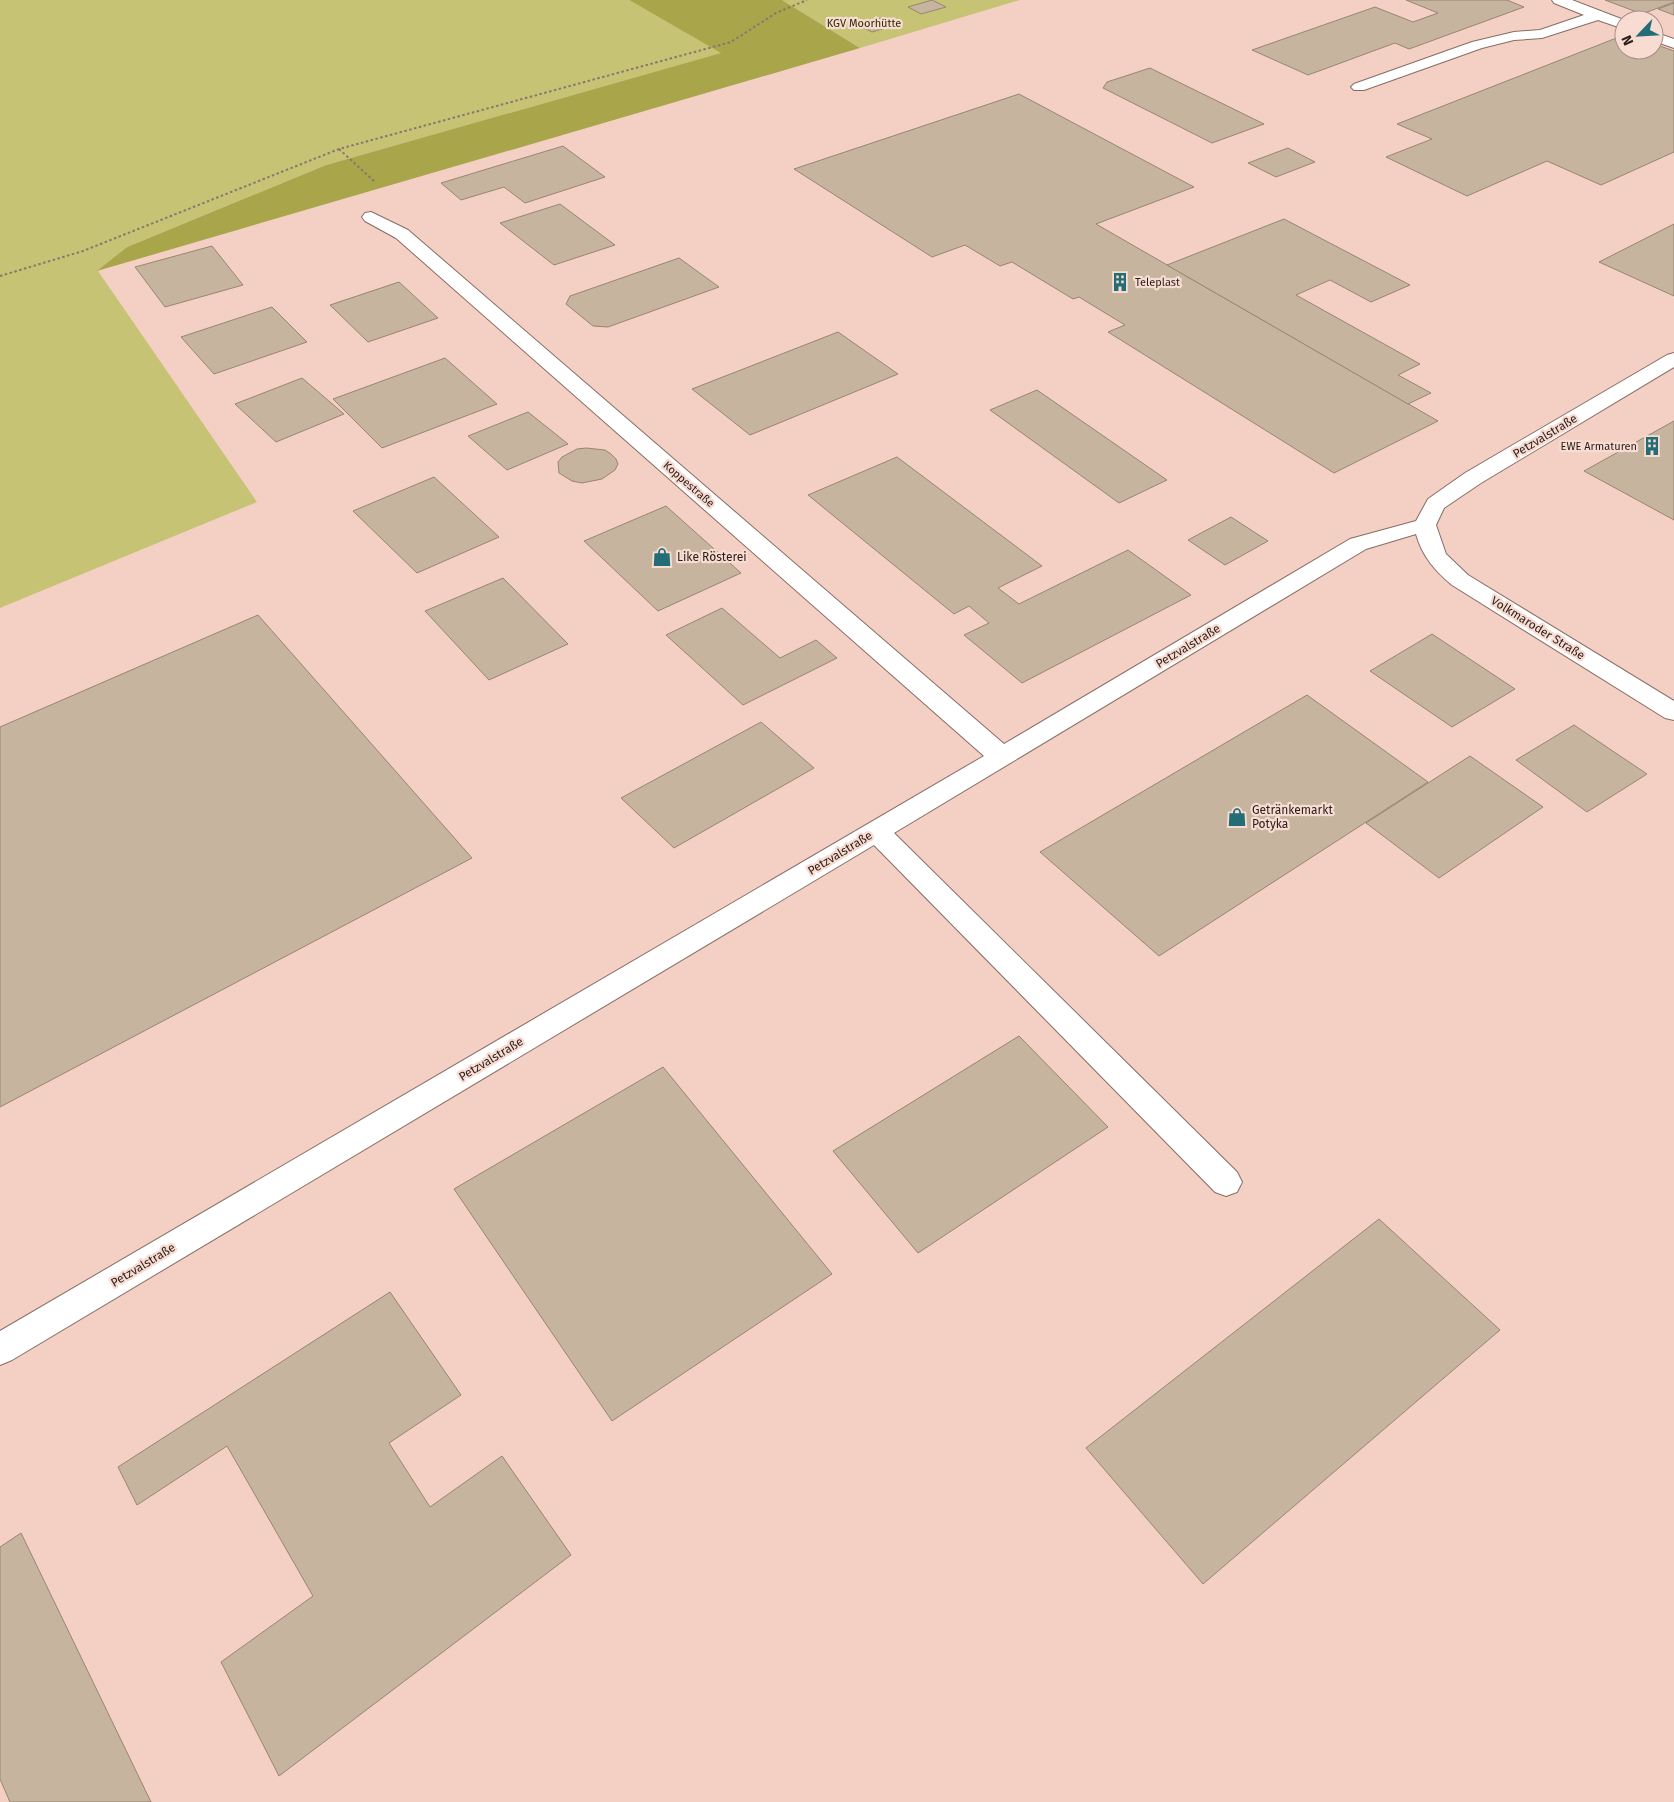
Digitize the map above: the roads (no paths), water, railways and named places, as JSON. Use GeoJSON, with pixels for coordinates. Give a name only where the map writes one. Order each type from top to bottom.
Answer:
{"type":"FeatureCollection","features":[{"type":"Feature","properties":{"kind":"street"},"geometry":{"type":"LineString","coordinates":[[1559,0],[1614,21]]}},
{"type":"Feature","properties":{"kind":"street"},"geometry":{"type":"LineString","coordinates":[[1359,87],[1477,44],[1514,36],[1542,34],[1598,15]]}},
{"type":"Feature","properties":{"kind":"street","name":"Koppestraße"},"geometry":{"type":"LineString","coordinates":[[371,217],[402,234],[1002,757]]}},
{"type":"Feature","properties":{"kind":"street","name":"Petzvalstraße"},"geometry":{"type":"LineString","coordinates":[[0,1349],[1002,757],[1358,544],[1425,525],[1436,504],[1473,478],[1674,359]]}},
{"type":"Feature","properties":{"kind":"street","name":"Volkmaroder Straße"},"geometry":{"type":"LineString","coordinates":[[1425,525],[1432,553],[1444,567],[1460,580],[1674,712]]}},
{"type":"Feature","properties":{"kind":"street"},"geometry":{"type":"LineString","coordinates":[[876,831],[1226,1182]]}},
{"type":"Feature","properties":{"kind":"place","name":"Teleplast"},"geometry":{"type":"Point","coordinates":[1120,282]}},
{"type":"Feature","properties":{"kind":"place","name":"EWE Armaturen"},"geometry":{"type":"Point","coordinates":[1652,446]}},
{"type":"Feature","properties":{"kind":"place","name":"Like Rösterei"},"geometry":{"type":"Point","coordinates":[662,557]}},
{"type":"Feature","properties":{"kind":"place","name":"Getränkemarkt Potyka"},"geometry":{"type":"Point","coordinates":[1237,817]}},
{"type":"Feature","properties":{"kind":"park label","name":"KGV Moorhütte"},"geometry":{"type":"Point","coordinates":[864,23]}}]}
